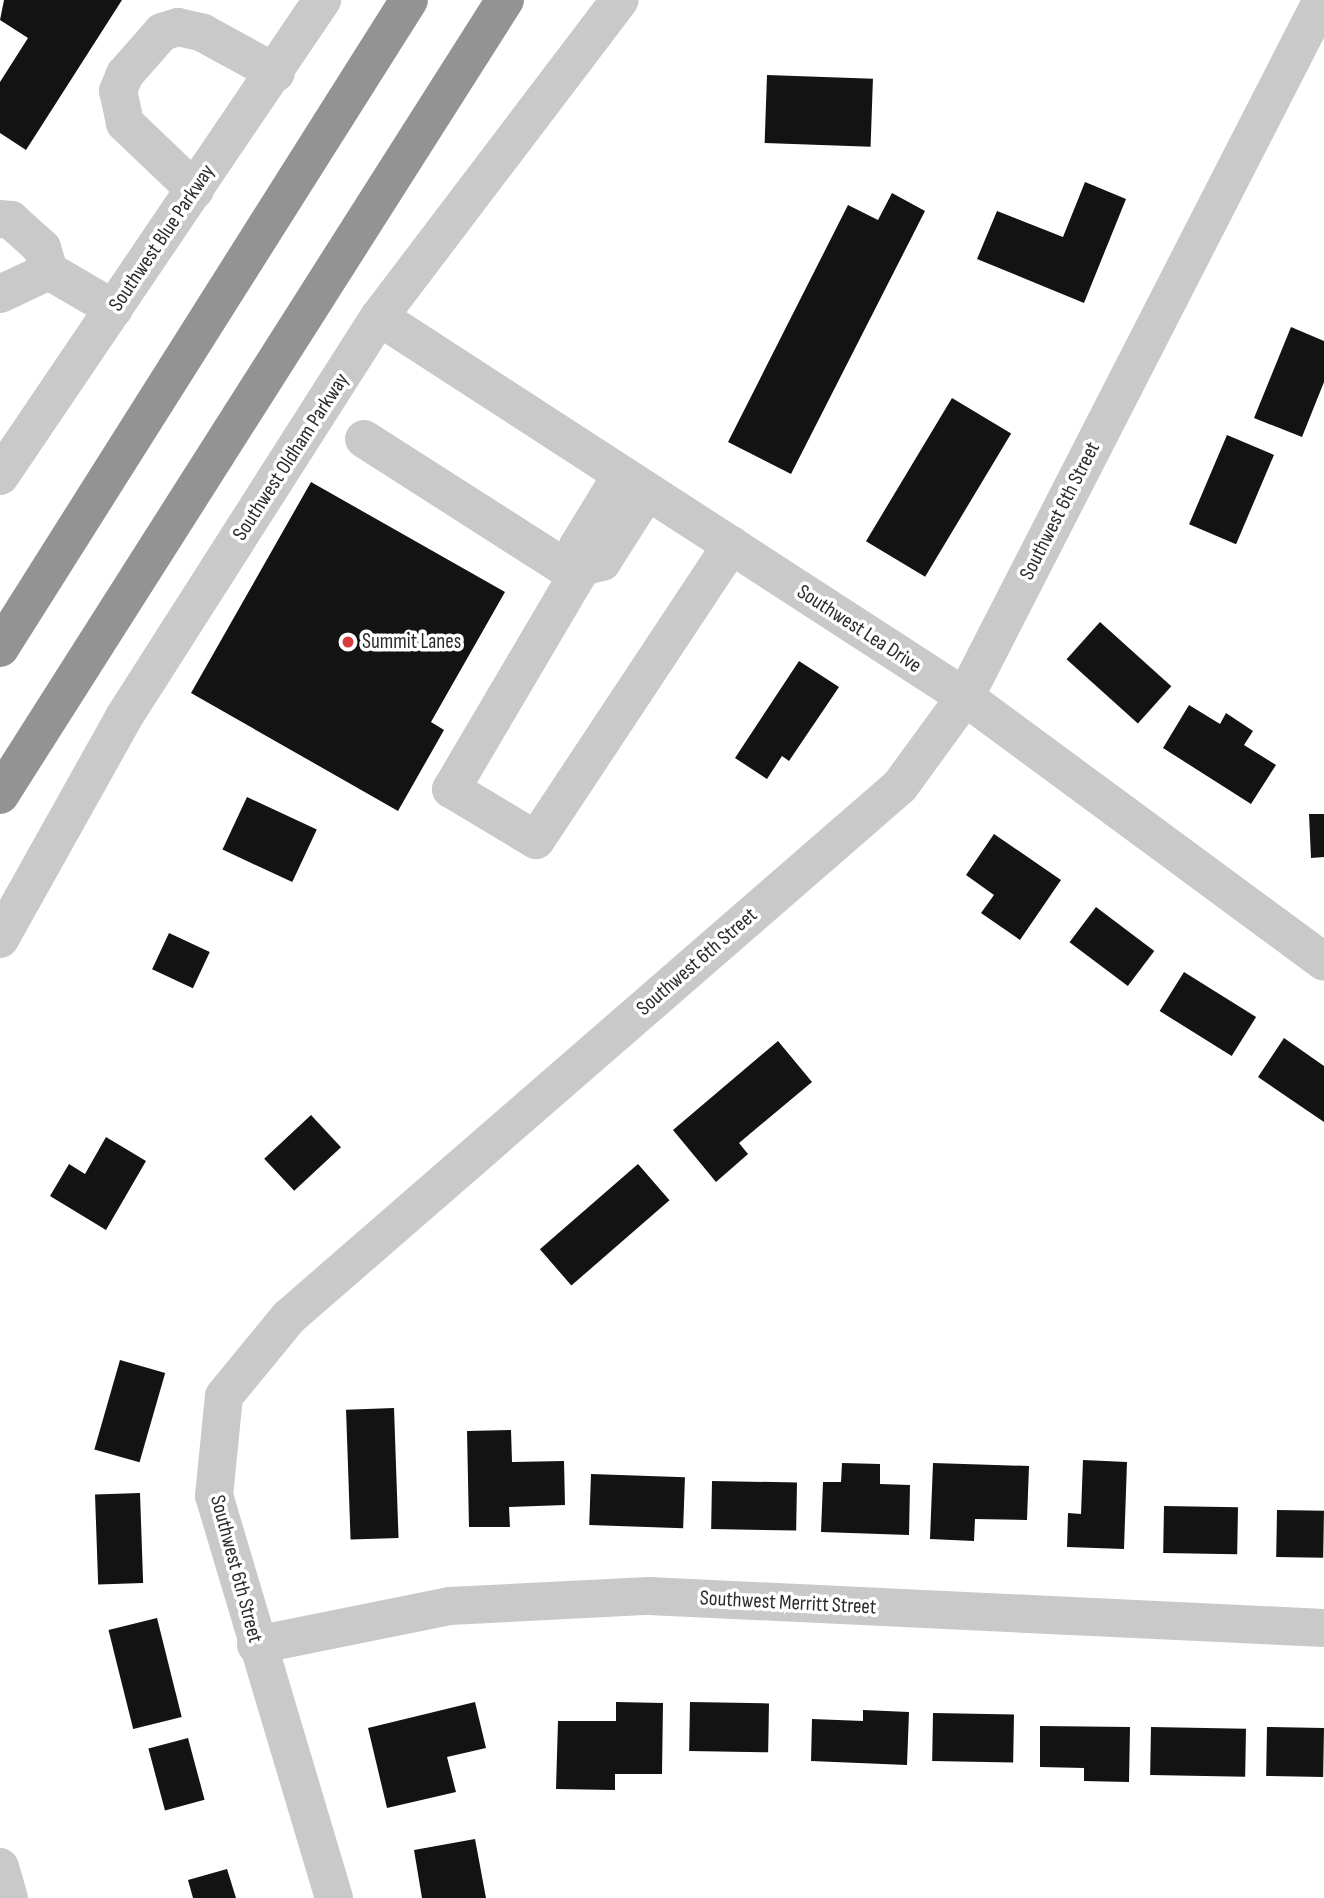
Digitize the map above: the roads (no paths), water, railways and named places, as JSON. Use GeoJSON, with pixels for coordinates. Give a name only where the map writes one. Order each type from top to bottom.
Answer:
{"type":"FeatureCollection","features":[{"type":"Feature","properties":{"kind":"highway"},"geometry":{"type":"LineString","coordinates":[[0,648],[409,0]]}},
{"type":"Feature","properties":{"kind":"highway"},"geometry":{"type":"LineString","coordinates":[[0,795],[505,0]]}},
{"type":"Feature","properties":{"kind":"street","name":"Southwest Blue Parkway"},"geometry":{"type":"LineString","coordinates":[[0,475],[17,425],[114,309],[276,73],[322,0]]}},
{"type":"Feature","properties":{"kind":"street","name":"Southwest Oldham Parkway"},"geometry":{"type":"LineString","coordinates":[[0,939],[124,717],[379,317],[620,0]]}},
{"type":"Feature","properties":{"kind":"street","name":"Southwest 6th Street"},"geometry":{"type":"LineString","coordinates":[[334,1898],[256,1645],[214,1496],[224,1396],[289,1317],[900,786],[965,697],[1322,0]]}},
{"type":"Feature","properties":{"kind":"street"},"geometry":{"type":"LineString","coordinates":[[195,190],[125,123],[118,91],[125,74],[162,32],[178,27],[203,33],[276,73]]}},
{"type":"Feature","properties":{"kind":"street"},"geometry":{"type":"LineString","coordinates":[[0,219],[11,220],[42,248],[49,271],[114,309]]}},
{"type":"Feature","properties":{"kind":"street"},"geometry":{"type":"LineString","coordinates":[[0,294],[49,271]]}},
{"type":"Feature","properties":{"kind":"street","name":"Southwest Lea Drive"},"geometry":{"type":"LineString","coordinates":[[379,317],[633,485],[731,545],[965,697],[1324,962]]}},
{"type":"Feature","properties":{"kind":"street"},"geometry":{"type":"LineString","coordinates":[[363,439],[580,571]]}},
{"type":"Feature","properties":{"kind":"street"},"geometry":{"type":"LineString","coordinates":[[633,485],[578,546],[580,571],[452,789],[536,840],[731,545]]}},
{"type":"Feature","properties":{"kind":"street","name":"Southwest Merritt Street"},"geometry":{"type":"LineString","coordinates":[[256,1645],[449,1606],[649,1596],[1324,1628]]}},
{"type":"Feature","properties":{"kind":"street"},"geometry":{"type":"LineString","coordinates":[[0,1867],[9,1898]]}},
{"type":"Feature","properties":{"kind":"place","name":"Summit Lanes"},"geometry":{"type":"Point","coordinates":[348,642]}}]}
